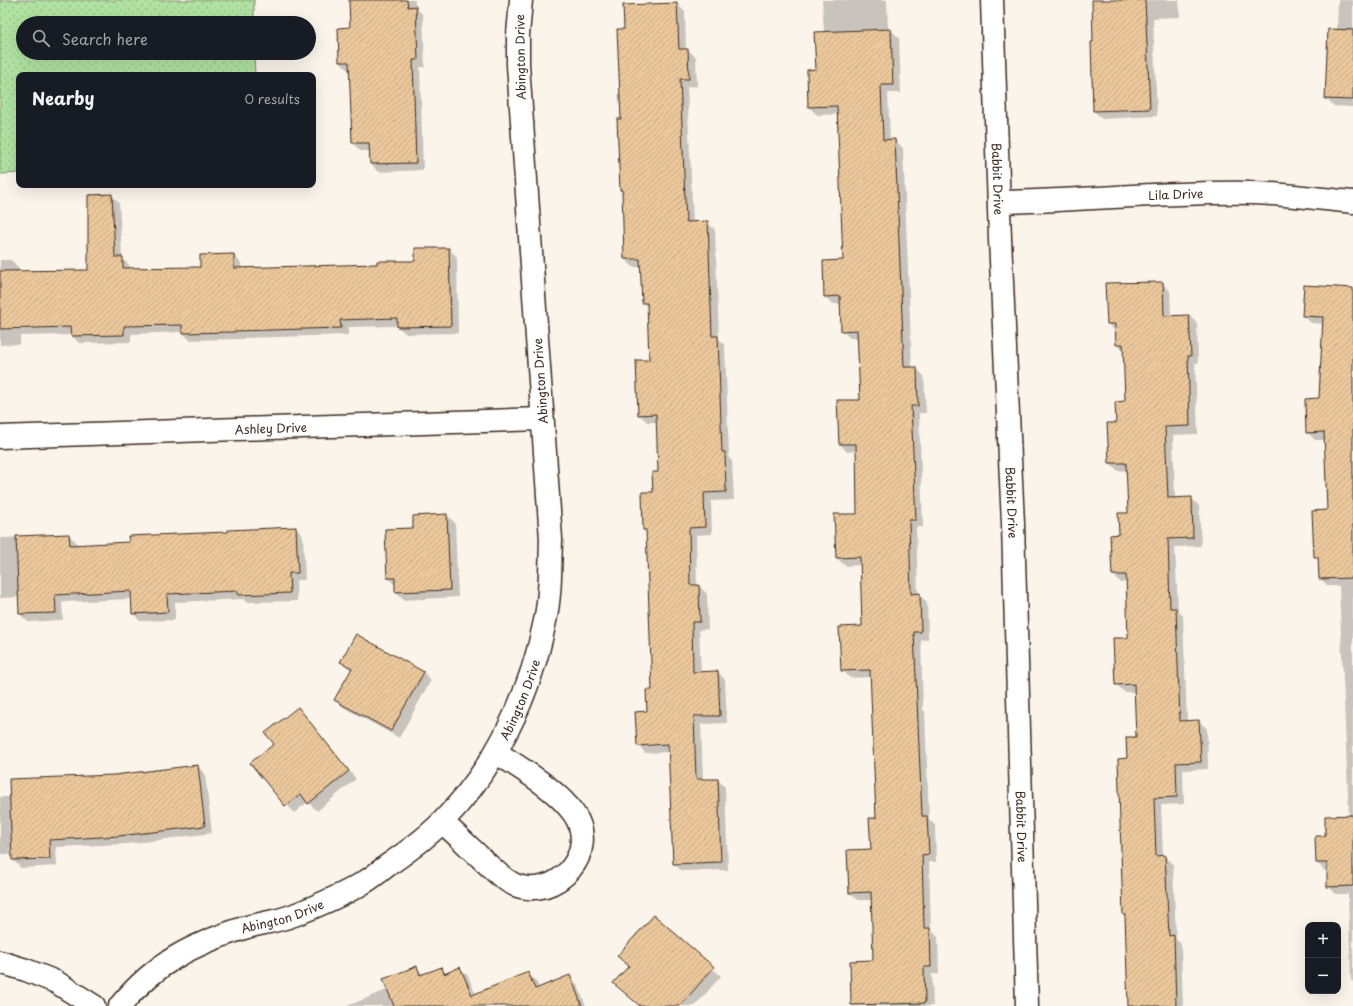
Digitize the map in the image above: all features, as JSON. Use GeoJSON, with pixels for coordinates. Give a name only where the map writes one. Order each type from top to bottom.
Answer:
{"type":"FeatureCollection","features":[{"type":"Feature","properties":{"kind":"street","name":"Abington Drive"},"geometry":{"type":"LineString","coordinates":[[120,1006],[134,989],[175,957],[209,940],[248,927],[291,916],[331,900],[363,883],[417,845],[442,822],[471,788],[496,752],[516,716],[534,667],[546,620],[550,582],[551,539],[518,65],[518,35],[521,0]]}},
{"type":"Feature","properties":{"kind":"street","name":"Babbit Drive"},"geometry":{"type":"LineString","coordinates":[[992,0],[1013,524],[1027,1006]]}},
{"type":"Feature","properties":{"kind":"street","name":"Lila Drive"},"geometry":{"type":"LineString","coordinates":[[999,202],[1208,193],[1255,193],[1353,202]]}},
{"type":"Feature","properties":{"kind":"street","name":"Ashley Drive"},"geometry":{"type":"LineString","coordinates":[[0,437],[542,419]]}},
{"type":"Feature","properties":{"kind":"street","name":"Abington Drive"},"geometry":{"type":"LineString","coordinates":[[442,822],[503,878],[516,885],[530,888],[545,886],[560,880],[570,870],[578,859],[583,844],[581,828],[575,815],[564,802],[543,785],[496,752]]}},
{"type":"Feature","properties":{"kind":"street"},"geometry":{"type":"LineString","coordinates":[[0,962],[26,970],[56,982],[94,1006]]}},
{"type":"Feature","properties":{"kind":"green space"},"geometry":{"type":"Polygon","coordinates":[[[0,0],[254,0],[254,16],[16,16],[16,60],[254,60],[255,72],[16,72],[16,173],[0,174],[0,0]]]}},
{"type":"Feature","properties":{"kind":"building"},"geometry":{"type":"Polygon","coordinates":[[[349,0],[407,0],[408,7],[416,6],[418,60],[413,60],[416,163],[370,164],[369,143],[352,143],[349,62],[339,62],[338,28],[350,27],[349,0]]]}},
{"type":"Feature","properties":{"kind":"building"},"geometry":{"type":"Polygon","coordinates":[[[1092,0],[1145,0],[1150,109],[1093,111],[1091,42],[1093,42],[1092,0]]]}},
{"type":"Feature","properties":{"kind":"building"},"geometry":{"type":"Polygon","coordinates":[[[677,3],[679,49],[688,49],[689,79],[680,79],[686,222],[708,221],[712,336],[718,336],[722,452],[725,452],[726,492],[704,493],[705,527],[689,528],[690,585],[699,585],[700,622],[692,622],[693,672],[718,671],[720,716],[694,716],[696,779],[718,779],[721,862],[673,864],[668,744],[637,746],[635,712],[647,711],[646,690],[652,690],[646,530],[643,530],[642,492],[653,492],[652,472],[658,472],[656,414],[638,415],[636,360],[649,360],[647,303],[642,303],[640,259],[624,259],[622,190],[620,190],[617,119],[621,119],[617,29],[624,29],[623,5],[677,3]]]}},
{"type":"Feature","properties":{"kind":"building"},"geometry":{"type":"Polygon","coordinates":[[[891,29],[893,85],[881,85],[883,140],[895,139],[904,367],[917,367],[918,406],[911,406],[916,520],[909,520],[911,594],[920,593],[921,632],[914,632],[922,816],[927,816],[929,854],[922,855],[924,928],[930,928],[931,967],[924,967],[925,1003],[851,1005],[850,961],[873,960],[871,892],[849,893],[847,850],[871,849],[869,818],[876,818],[870,670],[841,671],[839,627],[862,626],[860,557],[836,558],[834,514],[857,514],[856,444],[839,444],[837,400],[860,400],[857,330],[841,331],[840,296],[824,297],[823,261],[843,260],[837,106],[808,107],[807,70],[816,69],[814,32],[891,29]]]}},
{"type":"Feature","properties":{"kind":"building"},"geometry":{"type":"Polygon","coordinates":[[[1328,29],[1353,30],[1353,100],[1325,99],[1328,29]]]}},
{"type":"Feature","properties":{"kind":"building"},"geometry":{"type":"Polygon","coordinates":[[[112,194],[115,257],[123,257],[123,268],[200,267],[200,255],[234,254],[234,268],[377,264],[377,261],[415,261],[415,248],[449,248],[451,326],[397,327],[397,318],[340,320],[341,328],[235,332],[182,333],[182,325],[124,326],[124,335],[71,336],[70,327],[0,329],[0,271],[88,270],[88,195],[112,194]]]}},
{"type":"Feature","properties":{"kind":"building"},"geometry":{"type":"Polygon","coordinates":[[[1163,282],[1164,316],[1189,315],[1191,356],[1188,356],[1190,426],[1165,427],[1168,498],[1192,497],[1193,538],[1168,539],[1170,608],[1176,608],[1180,721],[1199,720],[1201,762],[1176,763],[1177,797],[1154,798],[1156,856],[1165,855],[1169,936],[1174,935],[1176,1006],[1128,1006],[1125,915],[1123,915],[1118,759],[1127,758],[1126,737],[1136,737],[1134,684],[1115,685],[1113,638],[1128,638],[1126,575],[1112,575],[1110,535],[1119,534],[1118,513],[1128,513],[1126,463],[1109,463],[1107,423],[1116,423],[1115,402],[1125,401],[1123,344],[1116,345],[1115,324],[1107,324],[1105,283],[1163,282]]]}},
{"type":"Feature","properties":{"kind":"building"},"geometry":{"type":"Polygon","coordinates":[[[1304,285],[1353,288],[1353,578],[1319,579],[1318,557],[1314,557],[1312,511],[1327,510],[1324,432],[1306,433],[1305,399],[1319,398],[1323,317],[1302,316],[1304,285]]]}},
{"type":"Feature","properties":{"kind":"building"},"geometry":{"type":"Polygon","coordinates":[[[447,514],[450,590],[395,592],[395,578],[387,578],[385,529],[413,528],[413,516],[447,514]]]}},
{"type":"Feature","properties":{"kind":"building"},"geometry":{"type":"Polygon","coordinates":[[[296,527],[298,573],[289,573],[290,593],[238,595],[238,591],[167,594],[168,612],[132,614],[131,591],[55,595],[56,613],[19,614],[16,536],[69,534],[70,545],[129,542],[128,536],[228,532],[228,530],[296,527]]]}},
{"type":"Feature","properties":{"kind":"building"},"geometry":{"type":"Polygon","coordinates":[[[356,634],[424,672],[391,731],[334,700],[352,668],[340,662],[356,634]]]}},
{"type":"Feature","properties":{"kind":"building"},"geometry":{"type":"Polygon","coordinates":[[[298,707],[349,771],[308,804],[301,794],[285,806],[250,763],[274,744],[265,733],[298,707]]]}},
{"type":"Feature","properties":{"kind":"building"},"geometry":{"type":"Polygon","coordinates":[[[198,765],[205,826],[119,836],[49,840],[50,859],[12,860],[9,779],[114,775],[198,765]]]}},
{"type":"Feature","properties":{"kind":"building"},"geometry":{"type":"Polygon","coordinates":[[[1353,815],[1353,886],[1327,887],[1327,863],[1316,863],[1315,836],[1325,836],[1325,816],[1353,815]]]}},
{"type":"Feature","properties":{"kind":"building"},"geometry":{"type":"Polygon","coordinates":[[[654,915],[714,967],[680,1006],[640,1006],[613,983],[629,966],[617,956],[654,915]]]}},
{"type":"Feature","properties":{"kind":"building"},"geometry":{"type":"Polygon","coordinates":[[[417,966],[420,975],[442,967],[444,974],[460,967],[472,995],[528,972],[535,989],[570,975],[582,1006],[394,1006],[383,979],[417,966]]]}}]}
